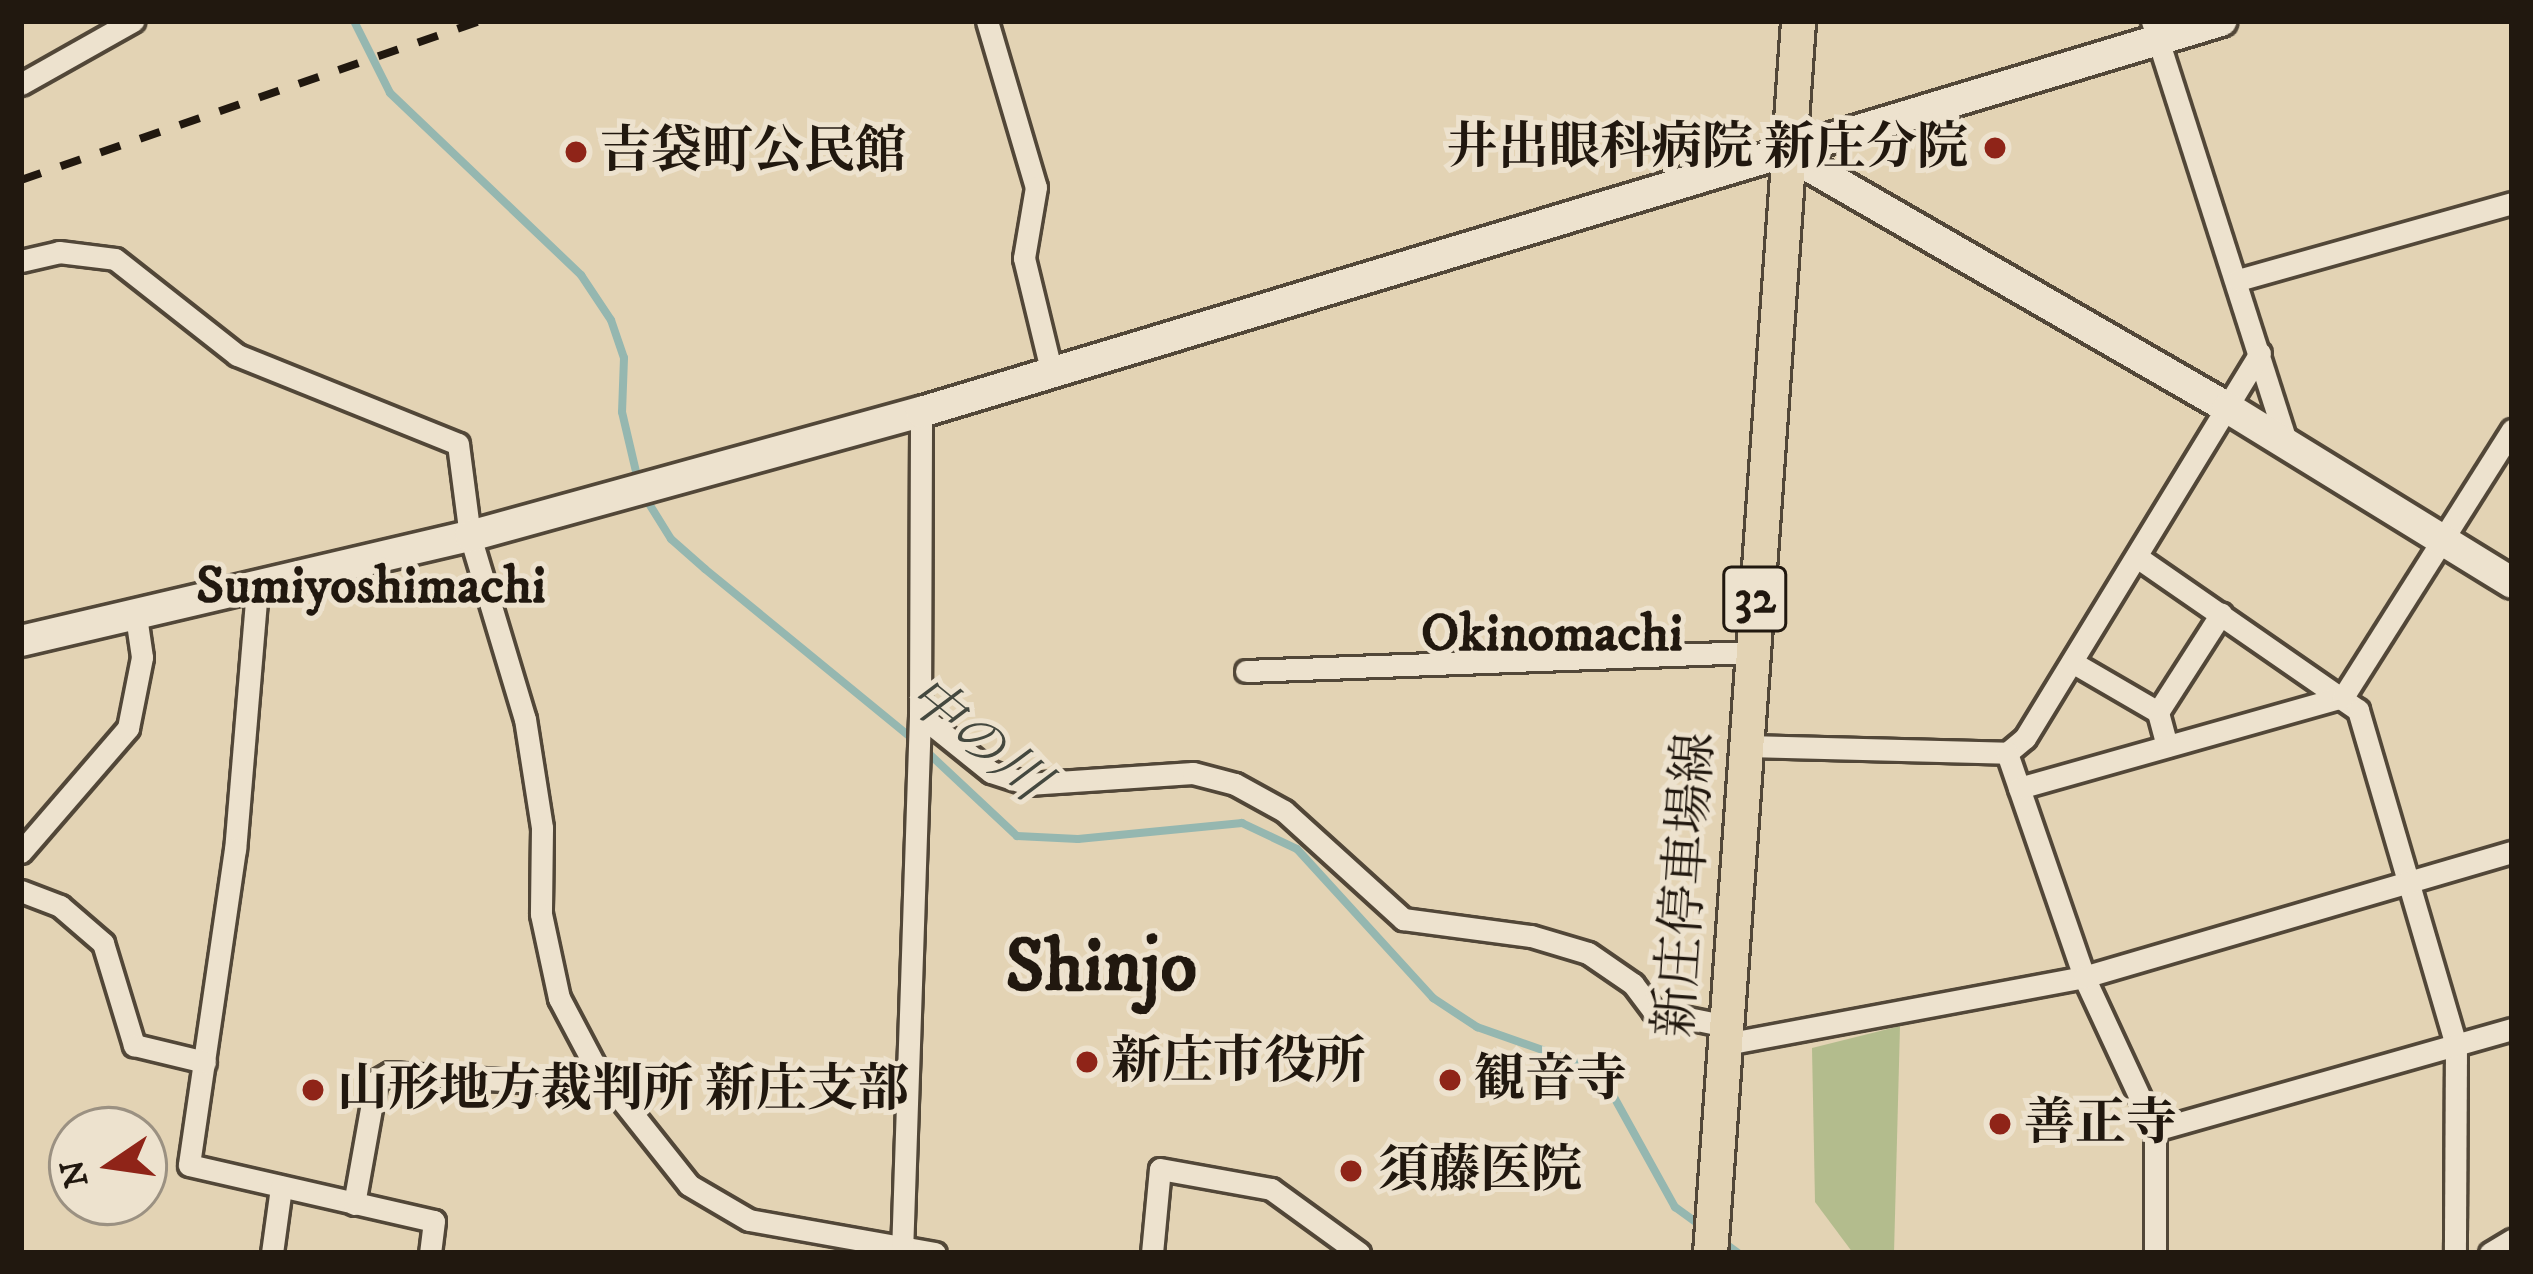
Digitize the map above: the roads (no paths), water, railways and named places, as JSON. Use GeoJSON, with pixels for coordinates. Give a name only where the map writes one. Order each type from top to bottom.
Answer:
{"type":"FeatureCollection","features":[{"type":"Feature","properties":{"kind":"main road","name":"新庄停車場線"},"geometry":{"type":"LineString","coordinates":[[1710,1252],[1798,21]]}},
{"type":"Feature","properties":{"kind":"street"},"geometry":{"type":"LineString","coordinates":[[21,84],[133,21]]}},
{"type":"Feature","properties":{"kind":"street"},"geometry":{"type":"LineString","coordinates":[[987,21],[1036,187],[1024,258],[1052,370]]}},
{"type":"Feature","properties":{"kind":"street"},"geometry":{"type":"LineString","coordinates":[[21,641],[470,536],[921,412],[1786,153],[2155,31],[2221,21]]}},
{"type":"Feature","properties":{"kind":"street"},"geometry":{"type":"LineString","coordinates":[[2155,31],[2287,445]]}},
{"type":"Feature","properties":{"kind":"street"},"geometry":{"type":"LineString","coordinates":[[1786,153],[2228,408],[2512,583]]}},
{"type":"Feature","properties":{"kind":"street"},"geometry":{"type":"LineString","coordinates":[[2238,280],[2512,203]]}},
{"type":"Feature","properties":{"kind":"street"},"geometry":{"type":"LineString","coordinates":[[21,261],[59,253],[115,259],[237,355],[458,444],[470,536],[525,719],[542,828],[541,914],[559,998],[596,1068],[689,1185],[748,1220],[791,1233],[935,1253]]}},
{"type":"Feature","properties":{"kind":"street"},"geometry":{"type":"LineString","coordinates":[[1747,746],[2007,753],[2025,738],[2260,353]]}},
{"type":"Feature","properties":{"kind":"street"},"geometry":{"type":"LineString","coordinates":[[902,1251],[920,720],[921,412]]}},
{"type":"Feature","properties":{"kind":"street"},"geometry":{"type":"LineString","coordinates":[[2019,788],[2343,697],[2512,430]]}},
{"type":"Feature","properties":{"kind":"street"},"geometry":{"type":"LineString","coordinates":[[2137,556],[2358,710],[2456,1046],[2455,1253]]}},
{"type":"Feature","properties":{"kind":"street"},"geometry":{"type":"LineString","coordinates":[[257,589],[235,849],[189,1166],[434,1221],[430,1253]]}},
{"type":"Feature","properties":{"kind":"street"},"geometry":{"type":"LineString","coordinates":[[2158,712],[2221,614]]}},
{"type":"Feature","properties":{"kind":"street"},"geometry":{"type":"LineString","coordinates":[[21,852],[128,728],[142,657],[136,616]]}},
{"type":"Feature","properties":{"kind":"street"},"geometry":{"type":"LineString","coordinates":[[1246,671],[1752,652]]}},
{"type":"Feature","properties":{"kind":"street"},"geometry":{"type":"LineString","coordinates":[[2072,662],[2158,712],[2168,746]]}},
{"type":"Feature","properties":{"kind":"street"},"geometry":{"type":"LineString","coordinates":[[920,720],[991,772],[1028,784],[1193,773],[1235,784],[1284,811],[1403,919],[1531,936],[1588,953],[1633,984],[1653,1011],[1726,1035],[2084,977],[2512,852]]}},
{"type":"Feature","properties":{"kind":"street"},"geometry":{"type":"LineString","coordinates":[[2007,753],[2084,977],[2155,1130],[2155,1253]]}},
{"type":"Feature","properties":{"kind":"street"},"geometry":{"type":"LineString","coordinates":[[21,891],[60,906],[103,943],[134,1046],[205,1062]]}},
{"type":"Feature","properties":{"kind":"street"},"geometry":{"type":"LineString","coordinates":[[2155,1130],[2512,1029]]}},
{"type":"Feature","properties":{"kind":"street"},"geometry":{"type":"LineString","coordinates":[[354,1204],[376,1081],[390,1072],[563,1084],[596,1068]]}},
{"type":"Feature","properties":{"kind":"street"},"geometry":{"type":"LineString","coordinates":[[1152,1253],[1160,1169],[1271,1189],[1359,1253]]}},
{"type":"Feature","properties":{"kind":"street"},"geometry":{"type":"LineString","coordinates":[[272,1253],[281,1187]]}},
{"type":"Feature","properties":{"kind":"street"},"geometry":{"type":"LineString","coordinates":[[2490,1253],[2512,1240]]}},
{"type":"Feature","properties":{"kind":"waterway","name":"中の川"},"geometry":{"type":"LineString","coordinates":[[354,21],[390,93],[581,275],[611,320],[624,358],[622,412],[638,480]]}},
{"type":"Feature","properties":{"kind":"waterway","name":"中の川"},"geometry":{"type":"LineString","coordinates":[[643,494],[671,539],[914,740]]}},
{"type":"Feature","properties":{"kind":"waterway","name":"中の川"},"geometry":{"type":"LineString","coordinates":[[925,750],[1017,836],[1078,839],[1242,823],[1297,849],[1433,998],[1477,1027],[1599,1070],[1675,1207],[1701,1226]]}},
{"type":"Feature","properties":{"kind":"waterway","name":"中の川"},"geometry":{"type":"LineString","coordinates":[[1723,1242],[1738,1253]]}},
{"type":"Feature","properties":{"kind":"railway"},"geometry":{"type":"LineString","coordinates":[[21,180],[479,21]]}},
{"type":"Feature","properties":{"kind":"place","name":"井出眼科病院 新庄分院"},"geometry":{"type":"Point","coordinates":[1995,148]}},
{"type":"Feature","properties":{"kind":"place","name":"吉袋町公民館"},"geometry":{"type":"Point","coordinates":[576,152]}},
{"type":"Feature","properties":{"kind":"place","name":"新庄市役所"},"geometry":{"type":"Point","coordinates":[1087,1062]}},
{"type":"Feature","properties":{"kind":"place","name":"観音寺"},"geometry":{"type":"Point","coordinates":[1450,1080]}},
{"type":"Feature","properties":{"kind":"place","name":"山形地方裁判所 新庄支部"},"geometry":{"type":"Point","coordinates":[313,1090]}},
{"type":"Feature","properties":{"kind":"place","name":"善正寺"},"geometry":{"type":"Point","coordinates":[2000,1124]}},
{"type":"Feature","properties":{"kind":"place","name":"須藤医院"},"geometry":{"type":"Point","coordinates":[1351,1171]}},
{"type":"Feature","properties":{"kind":"district","name":"Sumiyoshimachi"},"geometry":{"type":"Point","coordinates":[371,587]}},
{"type":"Feature","properties":{"kind":"district","name":"Okinomachi"},"geometry":{"type":"Point","coordinates":[1552,635]}},
{"type":"Feature","properties":{"kind":"district","name":"Shinjo"},"geometry":{"type":"Point","coordinates":[1101,968]}}]}
